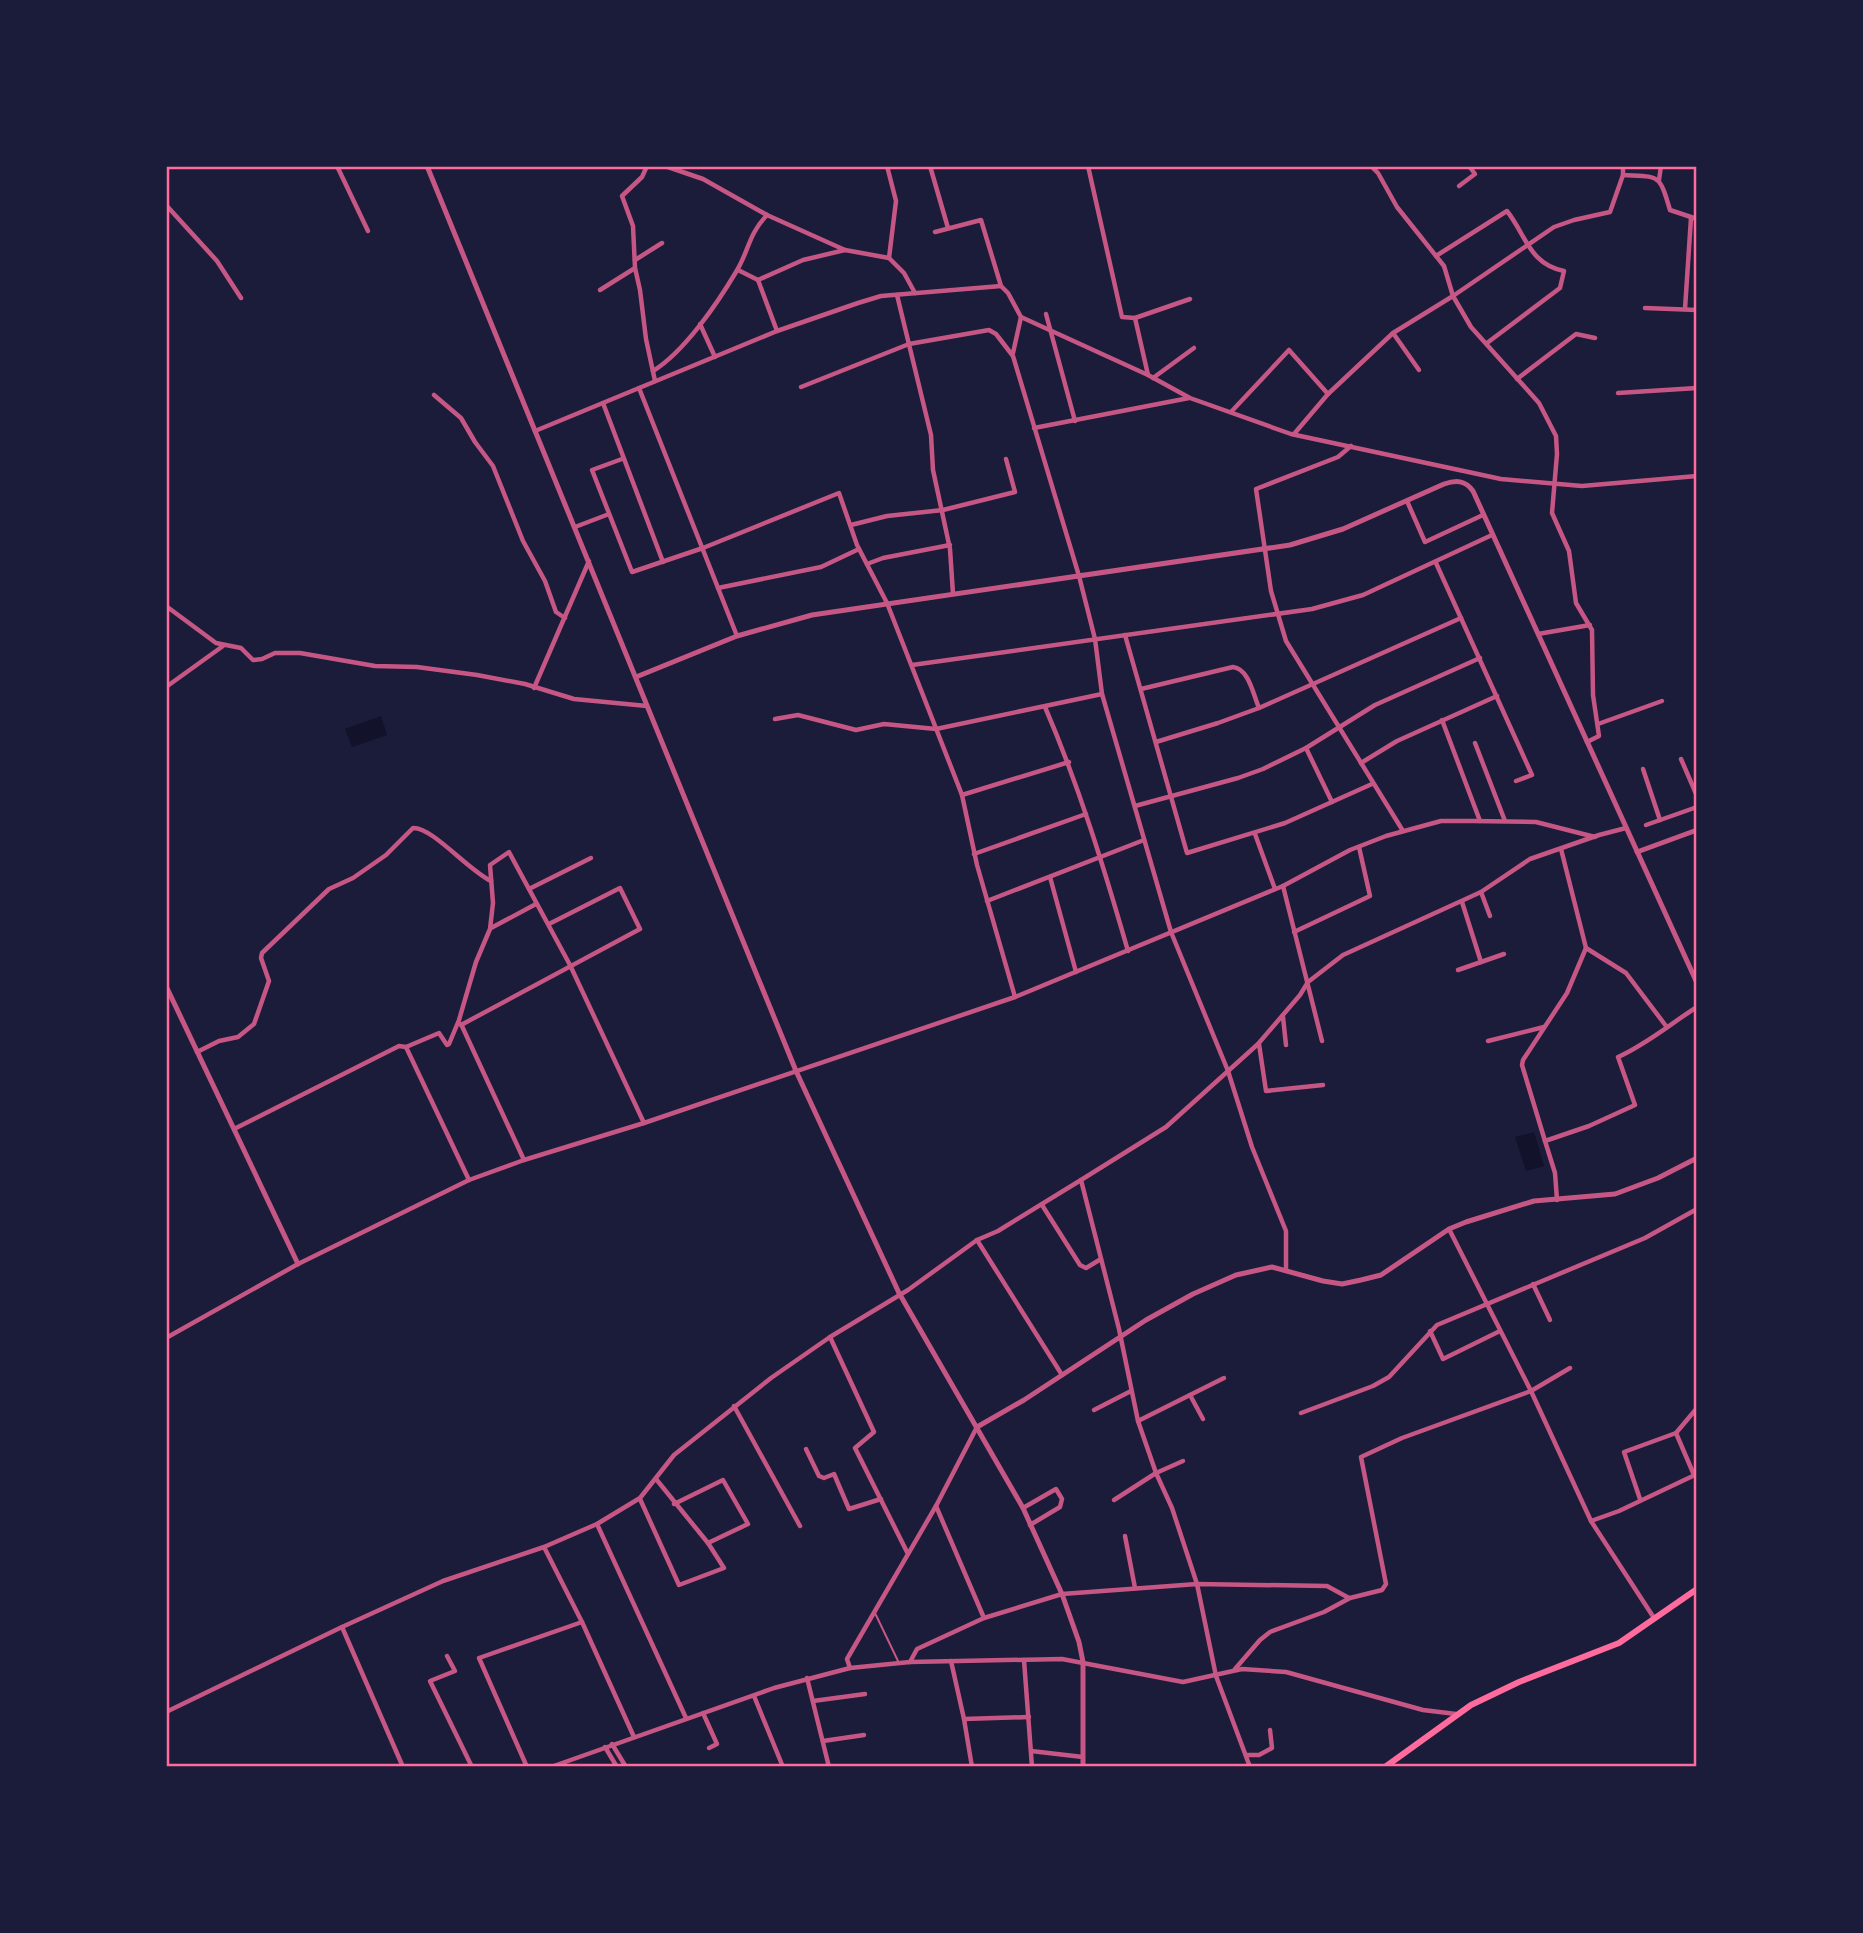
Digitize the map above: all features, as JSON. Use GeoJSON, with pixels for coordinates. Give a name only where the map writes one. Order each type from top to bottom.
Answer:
{"type":"FeatureCollection","features":[{"type":"Feature","properties":{"kind":"main road"},"geometry":{"type":"LineString","coordinates":[[1385,1767],[1456,1714],[1493,1694],[1619,1643],[1697,1589]]}},
{"type":"Feature","properties":{"kind":"street"},"geometry":{"type":"LineString","coordinates":[[337,166],[368,231]]}},
{"type":"Feature","properties":{"kind":"street"},"geometry":{"type":"LineString","coordinates":[[427,166],[796,1071],[900,1293],[1023,1508],[1062,1594],[1083,1662],[1083,1767]]}},
{"type":"Feature","properties":{"kind":"street"},"geometry":{"type":"LineString","coordinates":[[647,166],[642,177],[622,196],[633,226],[635,268],[655,381]]}},
{"type":"Feature","properties":{"kind":"street"},"geometry":{"type":"LineString","coordinates":[[665,166],[703,179],[767,215],[845,250],[889,258],[904,273],[915,293]]}},
{"type":"Feature","properties":{"kind":"street"},"geometry":{"type":"LineString","coordinates":[[887,166],[896,201],[889,258]]}},
{"type":"Feature","properties":{"kind":"street"},"geometry":{"type":"LineString","coordinates":[[930,166],[948,228]]}},
{"type":"Feature","properties":{"kind":"street"},"geometry":{"type":"LineString","coordinates":[[1088,166],[1122,317],[1135,318],[1190,299]]}},
{"type":"Feature","properties":{"kind":"street"},"geometry":{"type":"LineString","coordinates":[[1371,166],[1378,173],[1397,207],[1444,266],[1454,296],[1471,327],[1539,403],[1556,436],[1558,454],[1552,513],[1569,551],[1576,603],[1590,625],[1592,638],[1593,695],[1599,736],[1587,742]]}},
{"type":"Feature","properties":{"kind":"street"},"geometry":{"type":"LineString","coordinates":[[1459,186],[1475,174],[1469,166]]}},
{"type":"Feature","properties":{"kind":"street"},"geometry":{"type":"LineString","coordinates":[[1294,435],[1328,394],[1393,333],[1454,296],[1554,227],[1611,212],[1623,166]]}},
{"type":"Feature","properties":{"kind":"street"},"geometry":{"type":"LineString","coordinates":[[1661,166],[1659,180],[1670,210],[1694,219],[1685,309]]}},
{"type":"Feature","properties":{"kind":"street"},"geometry":{"type":"LineString","coordinates":[[1623,174],[1654,177],[1659,180]]}},
{"type":"Feature","properties":{"kind":"street"},"geometry":{"type":"LineString","coordinates":[[166,205],[217,261],[241,298]]}},
{"type":"Feature","properties":{"kind":"street"},"geometry":{"type":"LineString","coordinates":[[1436,256],[1507,211],[1527,244],[1549,268],[1564,271],[1560,288],[1487,343]]}},
{"type":"Feature","properties":{"kind":"street"},"geometry":{"type":"LineString","coordinates":[[653,371],[676,355],[700,323],[738,270],[754,228],[767,215]]}},
{"type":"Feature","properties":{"kind":"street"},"geometry":{"type":"LineString","coordinates":[[935,232],[981,220],[1002,286],[1021,317],[1013,356]]}},
{"type":"Feature","properties":{"kind":"street"},"geometry":{"type":"LineString","coordinates":[[635,261],[662,243]]}},
{"type":"Feature","properties":{"kind":"street"},"geometry":{"type":"LineString","coordinates":[[758,280],[803,260],[845,250]]}},
{"type":"Feature","properties":{"kind":"street"},"geometry":{"type":"LineString","coordinates":[[600,290],[635,268]]}},
{"type":"Feature","properties":{"kind":"street"},"geometry":{"type":"LineString","coordinates":[[738,270],[758,280],[777,331]]}},
{"type":"Feature","properties":{"kind":"street"},"geometry":{"type":"LineString","coordinates":[[535,431],[777,331],[858,303],[897,295],[1002,286]]}},
{"type":"Feature","properties":{"kind":"street"},"geometry":{"type":"LineString","coordinates":[[897,295],[931,435],[933,470],[950,545],[953,594]]}},
{"type":"Feature","properties":{"kind":"street"},"geometry":{"type":"LineString","coordinates":[[1645,308],[1697,310]]}},
{"type":"Feature","properties":{"kind":"street"},"geometry":{"type":"LineString","coordinates":[[1046,314],[1075,421]]}},
{"type":"Feature","properties":{"kind":"street"},"geometry":{"type":"LineString","coordinates":[[1021,317],[1190,398],[1294,435],[1501,479],[1603,486],[1697,476]]}},
{"type":"Feature","properties":{"kind":"street"},"geometry":{"type":"LineString","coordinates":[[1135,318],[1150,377]]}},
{"type":"Feature","properties":{"kind":"street"},"geometry":{"type":"LineString","coordinates":[[700,323],[715,356]]}},
{"type":"Feature","properties":{"kind":"street"},"geometry":{"type":"LineString","coordinates":[[801,387],[909,344],[989,330],[996,334],[1013,356],[1079,576],[1095,639],[1102,694],[1171,932],[1228,1071],[1252,1147],[1286,1231],[1286,1270]]}},
{"type":"Feature","properties":{"kind":"street"},"geometry":{"type":"LineString","coordinates":[[1393,333],[1419,370]]}},
{"type":"Feature","properties":{"kind":"street"},"geometry":{"type":"LineString","coordinates":[[1517,379],[1576,334],[1595,338]]}},
{"type":"Feature","properties":{"kind":"street"},"geometry":{"type":"LineString","coordinates":[[1150,377],[1194,348]]}},
{"type":"Feature","properties":{"kind":"street"},"geometry":{"type":"LineString","coordinates":[[1231,412],[1289,350],[1328,394]]}},
{"type":"Feature","properties":{"kind":"street"},"geometry":{"type":"LineString","coordinates":[[639,388],[737,636]]}},
{"type":"Feature","properties":{"kind":"street"},"geometry":{"type":"LineString","coordinates":[[1618,393],[1697,388]]}},
{"type":"Feature","properties":{"kind":"street"},"geometry":{"type":"LineString","coordinates":[[434,395],[461,418],[493,466],[523,541],[545,581],[556,612],[565,618]]}},
{"type":"Feature","properties":{"kind":"street"},"geometry":{"type":"LineString","coordinates":[[1034,428],[1190,398]]}},
{"type":"Feature","properties":{"kind":"street"},"geometry":{"type":"LineString","coordinates":[[603,403],[663,562]]}},
{"type":"Feature","properties":{"kind":"street"},"geometry":{"type":"LineString","coordinates":[[1352,446],[1338,457],[1256,489],[1276,614],[1286,641],[1403,831]]}},
{"type":"Feature","properties":{"kind":"street"},"geometry":{"type":"LineString","coordinates":[[622,458],[592,470],[632,572],[703,548],[839,493],[859,549],[887,603],[962,795],[974,854],[1015,997]]}},
{"type":"Feature","properties":{"kind":"street"},"geometry":{"type":"LineString","coordinates":[[850,525],[887,516],[943,510],[1015,492],[1006,459]]}},
{"type":"Feature","properties":{"kind":"street"},"geometry":{"type":"LineString","coordinates":[[636,677],[737,636],[812,615],[1265,550],[1343,529],[1452,481],[1462,481],[1473,491],[1697,984]]}},
{"type":"Feature","properties":{"kind":"street"},"geometry":{"type":"LineString","coordinates":[[1406,501],[1425,542],[1483,515]]}},
{"type":"Feature","properties":{"kind":"street"},"geometry":{"type":"LineString","coordinates":[[575,527],[609,514]]}},
{"type":"Feature","properties":{"kind":"street"},"geometry":{"type":"LineString","coordinates":[[912,665],[1312,609],[1363,595],[1492,535]]}},
{"type":"Feature","properties":{"kind":"street"},"geometry":{"type":"LineString","coordinates":[[867,564],[883,558],[950,545]]}},
{"type":"Feature","properties":{"kind":"street"},"geometry":{"type":"LineString","coordinates":[[718,588],[821,567],[859,549]]}},
{"type":"Feature","properties":{"kind":"street"},"geometry":{"type":"LineString","coordinates":[[534,688],[589,561]]}},
{"type":"Feature","properties":{"kind":"street"},"geometry":{"type":"LineString","coordinates":[[1436,562],[1532,775],[1516,781]]}},
{"type":"Feature","properties":{"kind":"street"},"geometry":{"type":"LineString","coordinates":[[166,607],[216,643],[241,648],[253,660],[275,653],[300,653],[375,666],[417,667],[477,675],[525,684],[573,699],[648,706]]}},
{"type":"Feature","properties":{"kind":"street"},"geometry":{"type":"LineString","coordinates":[[1156,742],[1259,708],[1461,618]]}},
{"type":"Feature","properties":{"kind":"street"},"geometry":{"type":"LineString","coordinates":[[1537,634],[1590,625]]}},
{"type":"Feature","properties":{"kind":"street"},"geometry":{"type":"LineString","coordinates":[[1125,635],[1187,853],[1255,834],[1372,783]]}},
{"type":"Feature","properties":{"kind":"street"},"geometry":{"type":"LineString","coordinates":[[166,687],[223,646]]}},
{"type":"Feature","properties":{"kind":"street"},"geometry":{"type":"LineString","coordinates":[[1135,806],[1251,774],[1306,748],[1374,705],[1480,658]]}},
{"type":"Feature","properties":{"kind":"street"},"geometry":{"type":"LineString","coordinates":[[1141,689],[1233,667],[1240,668],[1245,673],[1259,708]]}},
{"type":"Feature","properties":{"kind":"street"},"geometry":{"type":"LineString","coordinates":[[775,719],[798,715],[856,730],[884,724],[936,729],[1102,694]]}},
{"type":"Feature","properties":{"kind":"street"},"geometry":{"type":"LineString","coordinates":[[1361,763],[1397,741],[1497,696]]}},
{"type":"Feature","properties":{"kind":"street"},"geometry":{"type":"LineString","coordinates":[[1598,724],[1661,701]]}},
{"type":"Feature","properties":{"kind":"street"},"geometry":{"type":"LineString","coordinates":[[1045,706],[1069,762],[1128,951]]}},
{"type":"Feature","properties":{"kind":"street"},"geometry":{"type":"LineString","coordinates":[[1442,720],[1480,821]]}},
{"type":"Feature","properties":{"kind":"street"},"geometry":{"type":"LineString","coordinates":[[1475,743],[1506,821]]}},
{"type":"Feature","properties":{"kind":"street"},"geometry":{"type":"LineString","coordinates":[[1306,748],[1332,802]]}},
{"type":"Feature","properties":{"kind":"street"},"geometry":{"type":"LineString","coordinates":[[1681,759],[1697,796]]}},
{"type":"Feature","properties":{"kind":"street"},"geometry":{"type":"LineString","coordinates":[[962,795],[1069,762]]}},
{"type":"Feature","properties":{"kind":"street"},"geometry":{"type":"LineString","coordinates":[[1643,769],[1660,820]]}},
{"type":"Feature","properties":{"kind":"street"},"geometry":{"type":"LineString","coordinates":[[1646,825],[1697,807]]}},
{"type":"Feature","properties":{"kind":"street"},"geometry":{"type":"LineString","coordinates":[[974,854],[1086,814]]}},
{"type":"Feature","properties":{"kind":"street"},"geometry":{"type":"LineString","coordinates":[[166,1338],[298,1264],[469,1180],[1015,997],[1283,886],[1359,847],[1403,831],[1441,821],[1506,821],[1536,822],[1595,836]]}},
{"type":"Feature","properties":{"kind":"street"},"geometry":{"type":"LineString","coordinates":[[197,1052],[219,1041],[238,1037],[254,1024],[269,981],[261,958],[262,953],[329,889],[353,878],[386,855],[413,828],[419,828],[435,838],[463,864],[491,881]]}},
{"type":"Feature","properties":{"kind":"street"},"geometry":{"type":"LineString","coordinates":[[166,1712],[443,1581],[544,1547],[597,1524],[640,1498],[674,1455],[734,1406],[830,1337],[908,1290],[977,1240],[1042,1205],[1167,1127],[1258,1044],[1308,982],[1352,950],[1462,902],[1530,859],[1626,828]]}},
{"type":"Feature","properties":{"kind":"street"},"geometry":{"type":"LineString","coordinates":[[1637,852],[1697,830]]}},
{"type":"Feature","properties":{"kind":"street"},"geometry":{"type":"LineString","coordinates":[[1255,834],[1275,889]]}},
{"type":"Feature","properties":{"kind":"street"},"geometry":{"type":"LineString","coordinates":[[987,901],[1144,840]]}},
{"type":"Feature","properties":{"kind":"street"},"geometry":{"type":"LineString","coordinates":[[1294,932],[1370,896],[1359,847]]}},
{"type":"Feature","properties":{"kind":"street"},"geometry":{"type":"LineString","coordinates":[[1557,1200],[1555,1173],[1522,1065],[1567,993],[1586,948],[1561,849]]}},
{"type":"Feature","properties":{"kind":"street"},"geometry":{"type":"LineString","coordinates":[[234,1129],[399,1046],[406,1047],[439,1033],[447,1045],[449,1044],[460,1022],[476,962],[491,929],[493,903],[490,865],[509,852],[570,965],[644,1123]]}},
{"type":"Feature","properties":{"kind":"street"},"geometry":{"type":"LineString","coordinates":[[529,889],[592,858]]}},
{"type":"Feature","properties":{"kind":"street"},"geometry":{"type":"LineString","coordinates":[[1050,877],[1076,972]]}},
{"type":"Feature","properties":{"kind":"street"},"geometry":{"type":"LineString","coordinates":[[1283,886],[1322,1041]]}},
{"type":"Feature","properties":{"kind":"street"},"geometry":{"type":"LineString","coordinates":[[460,1022],[640,929],[621,888],[549,924]]}},
{"type":"Feature","properties":{"kind":"street"},"geometry":{"type":"LineString","coordinates":[[1481,892],[1490,916]]}},
{"type":"Feature","properties":{"kind":"street"},"geometry":{"type":"LineString","coordinates":[[1462,902],[1481,962]]}},
{"type":"Feature","properties":{"kind":"street"},"geometry":{"type":"LineString","coordinates":[[491,929],[536,904]]}},
{"type":"Feature","properties":{"kind":"street"},"geometry":{"type":"LineString","coordinates":[[1586,948],[1626,973],[1666,1026]]}},
{"type":"Feature","properties":{"kind":"street"},"geometry":{"type":"LineString","coordinates":[[1458,970],[1504,954]]}},
{"type":"Feature","properties":{"kind":"street"},"geometry":{"type":"LineString","coordinates":[[166,986],[298,1264]]}},
{"type":"Feature","properties":{"kind":"street"},"geometry":{"type":"LineString","coordinates":[[1545,1141],[1589,1126],[1635,1105],[1618,1057],[1645,1043],[1697,1007]]}},
{"type":"Feature","properties":{"kind":"street"},"geometry":{"type":"LineString","coordinates":[[1283,1016],[1286,1045]]}},
{"type":"Feature","properties":{"kind":"street"},"geometry":{"type":"LineString","coordinates":[[460,1022],[524,1160]]}},
{"type":"Feature","properties":{"kind":"street"},"geometry":{"type":"LineString","coordinates":[[1488,1041],[1545,1027]]}},
{"type":"Feature","properties":{"kind":"street"},"geometry":{"type":"LineString","coordinates":[[1258,1044],[1266,1091],[1323,1085]]}},
{"type":"Feature","properties":{"kind":"street"},"geometry":{"type":"LineString","coordinates":[[406,1047],[469,1180]]}},
{"type":"Feature","properties":{"kind":"street"},"geometry":{"type":"LineString","coordinates":[[850,1668],[848,1658],[936,1506],[977,1427],[1120,1336],[1193,1294],[1236,1275],[1272,1267],[1342,1284],[1381,1275],[1449,1229],[1534,1201],[1615,1194],[1647,1183],[1697,1158]]}},
{"type":"Feature","properties":{"kind":"street"},"geometry":{"type":"LineString","coordinates":[[1081,1180],[1139,1421],[1197,1584],[1216,1676],[1250,1767]]}},
{"type":"Feature","properties":{"kind":"street"},"geometry":{"type":"LineString","coordinates":[[1042,1205],[1080,1265],[1086,1268],[1101,1259]]}},
{"type":"Feature","properties":{"kind":"street"},"geometry":{"type":"LineString","coordinates":[[1301,1413],[1373,1386],[1389,1377],[1437,1325],[1645,1238],[1697,1209]]}},
{"type":"Feature","properties":{"kind":"street"},"geometry":{"type":"LineString","coordinates":[[1449,1229],[1531,1391],[1591,1521],[1654,1618]]}},
{"type":"Feature","properties":{"kind":"street"},"geometry":{"type":"LineString","coordinates":[[977,1240],[1062,1375]]}},
{"type":"Feature","properties":{"kind":"street"},"geometry":{"type":"LineString","coordinates":[[1533,1284],[1550,1320]]}},
{"type":"Feature","properties":{"kind":"street"},"geometry":{"type":"LineString","coordinates":[[1430,1331],[1443,1359],[1500,1331]]}},
{"type":"Feature","properties":{"kind":"street"},"geometry":{"type":"LineString","coordinates":[[830,1337],[874,1433],[855,1448],[907,1553]]}},
{"type":"Feature","properties":{"kind":"street"},"geometry":{"type":"LineString","coordinates":[[1235,1670],[1259,1640],[1270,1632],[1324,1612],[1350,1598],[1382,1590],[1386,1584],[1361,1457],[1402,1438],[1531,1391],[1570,1368]]}},
{"type":"Feature","properties":{"kind":"street"},"geometry":{"type":"LineString","coordinates":[[1139,1421],[1224,1378]]}},
{"type":"Feature","properties":{"kind":"street"},"geometry":{"type":"LineString","coordinates":[[1094,1410],[1131,1391]]}},
{"type":"Feature","properties":{"kind":"street"},"geometry":{"type":"LineString","coordinates":[[1190,1395],[1203,1419]]}},
{"type":"Feature","properties":{"kind":"street"},"geometry":{"type":"LineString","coordinates":[[734,1406],[800,1526]]}},
{"type":"Feature","properties":{"kind":"street"},"geometry":{"type":"LineString","coordinates":[[1640,1499],[1624,1452],[1676,1433],[1697,1408]]}},
{"type":"Feature","properties":{"kind":"street"},"geometry":{"type":"LineString","coordinates":[[1591,1521],[1619,1511],[1695,1474],[1676,1433]]}},
{"type":"Feature","properties":{"kind":"street"},"geometry":{"type":"LineString","coordinates":[[806,1448],[819,1476],[824,1478],[834,1474],[849,1508],[881,1499]]}},
{"type":"Feature","properties":{"kind":"street"},"geometry":{"type":"LineString","coordinates":[[1114,1500],[1183,1461]]}},
{"type":"Feature","properties":{"kind":"street"},"geometry":{"type":"LineString","coordinates":[[640,1498],[679,1585],[724,1568],[656,1479]]}},
{"type":"Feature","properties":{"kind":"street"},"geometry":{"type":"LineString","coordinates":[[674,1504],[723,1480],[748,1524],[708,1544]]}},
{"type":"Feature","properties":{"kind":"street"},"geometry":{"type":"LineString","coordinates":[[1023,1508],[1056,1489],[1062,1499],[1060,1507],[1030,1525]]}},
{"type":"Feature","properties":{"kind":"street"},"geometry":{"type":"LineString","coordinates":[[936,1506],[984,1618]]}},
{"type":"Feature","properties":{"kind":"street"},"geometry":{"type":"LineString","coordinates":[[597,1524],[686,1718]]}},
{"type":"Feature","properties":{"kind":"street"},"geometry":{"type":"LineString","coordinates":[[1125,1536],[1135,1588]]}},
{"type":"Feature","properties":{"kind":"street"},"geometry":{"type":"LineString","coordinates":[[544,1547],[582,1622],[634,1737]]}},
{"type":"Feature","properties":{"kind":"street"},"geometry":{"type":"LineString","coordinates":[[910,1662],[917,1649],[984,1618],[1062,1594],[1197,1584],[1327,1587],[1350,1598]]}},
{"type":"Feature","properties":{"kind":"street"},"geometry":{"type":"LineString","coordinates":[[527,1767],[479,1658],[582,1622]]}},
{"type":"Feature","properties":{"kind":"street"},"geometry":{"type":"LineString","coordinates":[[342,1627],[403,1767]]}},
{"type":"Feature","properties":{"kind":"street"},"geometry":{"type":"LineString","coordinates":[[447,1656],[455,1671],[430,1681],[472,1767]]}},
{"type":"Feature","properties":{"kind":"street"},"geometry":{"type":"LineString","coordinates":[[551,1767],[807,1678],[850,1668],[899,1662],[1062,1659],[1183,1682],[1235,1670],[1286,1672],[1423,1710],[1456,1714]]}},
{"type":"Feature","properties":{"kind":"street"},"geometry":{"type":"LineString","coordinates":[[1024,1660],[1032,1767]]}},
{"type":"Feature","properties":{"kind":"street"},"geometry":{"type":"LineString","coordinates":[[951,1661],[972,1767]]}},
{"type":"Feature","properties":{"kind":"street"},"geometry":{"type":"LineString","coordinates":[[807,1678],[828,1767]]}},
{"type":"Feature","properties":{"kind":"street"},"geometry":{"type":"LineString","coordinates":[[813,1701],[865,1694]]}},
{"type":"Feature","properties":{"kind":"street"},"geometry":{"type":"LineString","coordinates":[[754,1696],[783,1767]]}},
{"type":"Feature","properties":{"kind":"street"},"geometry":{"type":"LineString","coordinates":[[703,1713],[717,1744],[709,1748]]}},
{"type":"Feature","properties":{"kind":"street"},"geometry":{"type":"LineString","coordinates":[[964,1719],[1029,1717]]}},
{"type":"Feature","properties":{"kind":"street"},"geometry":{"type":"LineString","coordinates":[[1246,1755],[1259,1755],[1272,1748],[1270,1730]]}},
{"type":"Feature","properties":{"kind":"street"},"geometry":{"type":"LineString","coordinates":[[822,1741],[864,1735]]}},
{"type":"Feature","properties":{"kind":"street"},"geometry":{"type":"LineString","coordinates":[[612,1744],[626,1767]]}},
{"type":"Feature","properties":{"kind":"street"},"geometry":{"type":"LineString","coordinates":[[605,1747],[617,1767]]}},
{"type":"Feature","properties":{"kind":"street"},"geometry":{"type":"LineString","coordinates":[[1031,1751],[1083,1757]]}},
{"type":"Feature","properties":{"kind":"lane"},"geometry":{"type":"LineString","coordinates":[[874,1612],[899,1662]]}},
{"type":"Feature","properties":{"kind":"shaded area"},"geometry":{"type":"Polygon","coordinates":[[[381,716],[387,735],[352,747],[345,729],[381,716]]]}},
{"type":"Feature","properties":{"kind":"shaded area"},"geometry":{"type":"Polygon","coordinates":[[[1534,1132],[1544,1166],[1526,1171],[1515,1137],[1534,1132]]]}}]}
